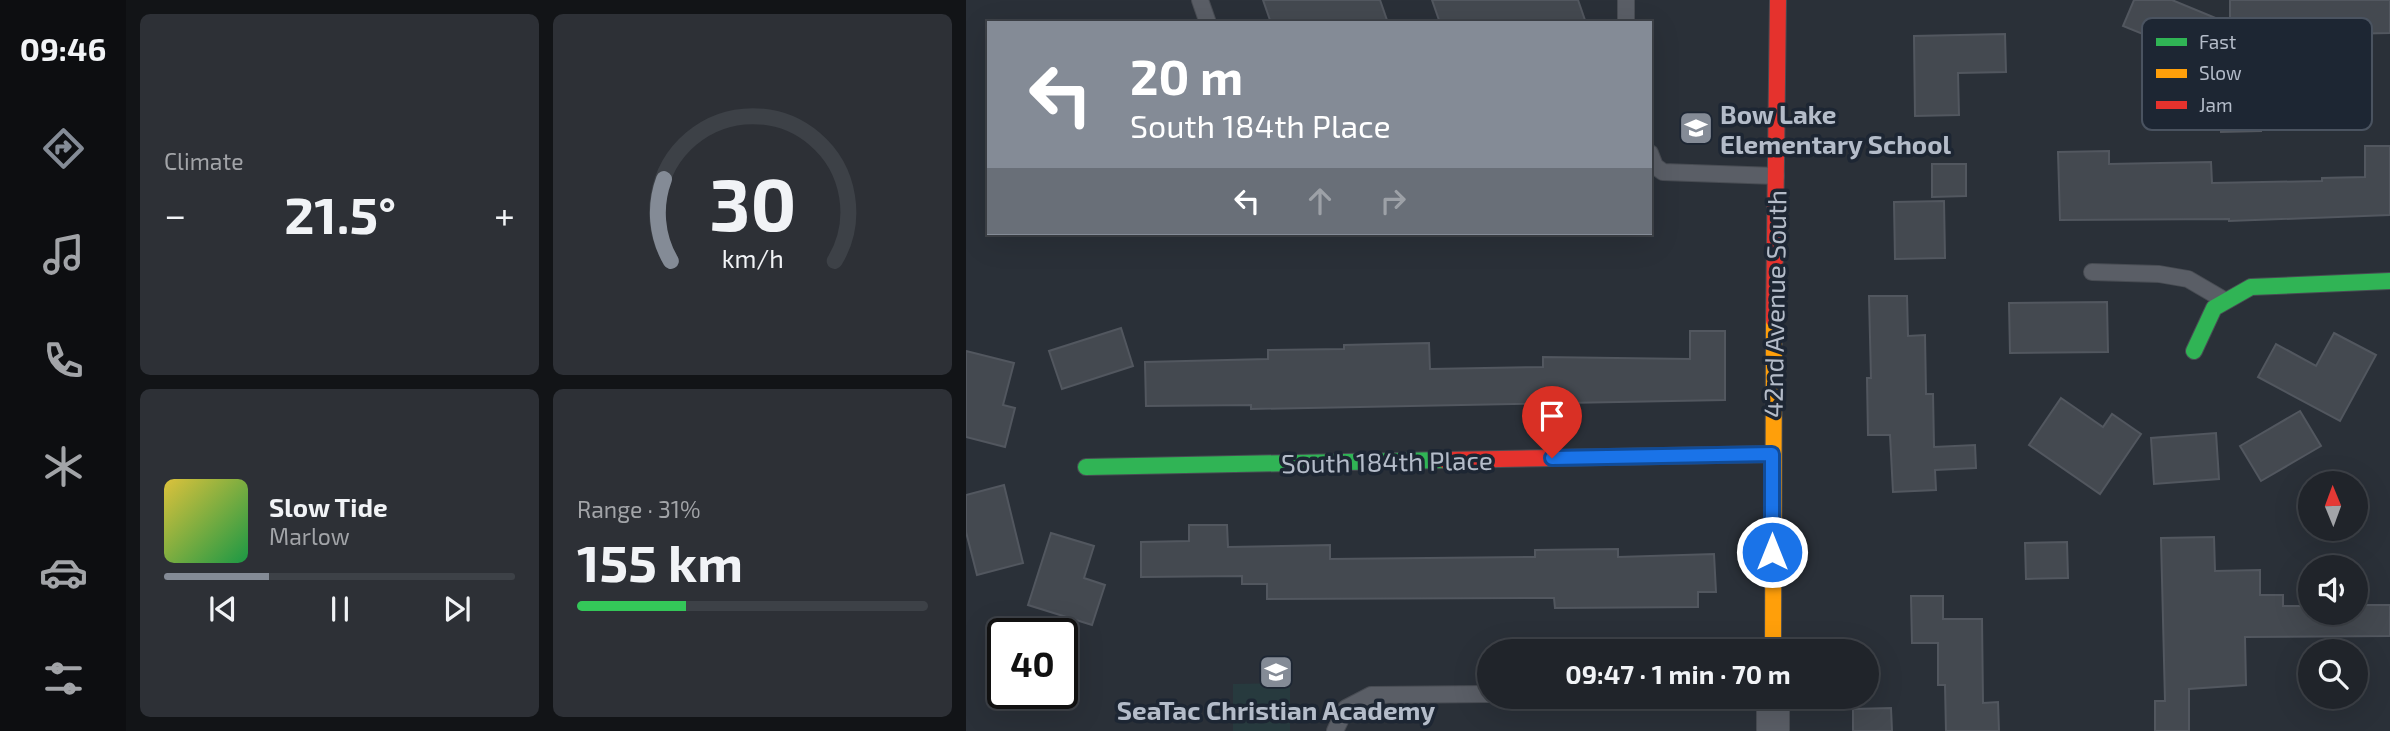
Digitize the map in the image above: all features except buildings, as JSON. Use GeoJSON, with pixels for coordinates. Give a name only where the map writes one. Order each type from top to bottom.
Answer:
{"type":"FeatureCollection","features":[{"type":"Feature","properties":{"kind":"street","name":"42nd Avenue South"},"geometry":{"type":"LineString","coordinates":[[1773,639],[1772,454],[1778,0]]}},
{"type":"Feature","properties":{"kind":"street"},"geometry":{"type":"LineString","coordinates":[[2194,351],[2214,308],[2251,286],[2390,281]]}},
{"type":"Feature","properties":{"kind":"street","name":"South 184th Place"},"geometry":{"type":"LineString","coordinates":[[1086,467],[1772,454]]}},
{"type":"Feature","properties":{"kind":"street"},"geometry":{"type":"LineString","coordinates":[[1773,709],[1773,731]]}},
{"type":"Feature","properties":{"kind":"lane"},"geometry":{"type":"LineString","coordinates":[[1200,0],[1207,21]]}},
{"type":"Feature","properties":{"kind":"lane"},"geometry":{"type":"LineString","coordinates":[[1626,0],[1626,21]]}},
{"type":"Feature","properties":{"kind":"lane"},"geometry":{"type":"LineString","coordinates":[[1652,158],[1655,166],[1663,172],[1776,176]]}},
{"type":"Feature","properties":{"kind":"lane"},"geometry":{"type":"LineString","coordinates":[[2092,272],[2159,274],[2188,279],[2226,301]]}},
{"type":"Feature","properties":{"kind":"lane"},"geometry":{"type":"LineString","coordinates":[[1335,731],[1346,708],[1371,695],[1477,694]]}},
{"type":"Feature","properties":{"kind":"green space"},"geometry":{"type":"Polygon","coordinates":[[[1290,683],[1290,731],[1233,731],[1233,684],[1290,683]]]}},
{"type":"Feature","properties":{"kind":"traffic: fast"},"geometry":{"type":"LineString","coordinates":[[2194,351],[2214,308],[2251,287],[2390,281]]}},
{"type":"Feature","properties":{"kind":"traffic: fast"},"geometry":{"type":"LineString","coordinates":[[1086,467],[1445,460]]}},
{"type":"Feature","properties":{"kind":"traffic: slow"},"geometry":{"type":"LineString","coordinates":[[1773,639],[1774,320]]}},
{"type":"Feature","properties":{"kind":"traffic: jam"},"geometry":{"type":"LineString","coordinates":[[1774,320],[1778,0]]}},
{"type":"Feature","properties":{"kind":"traffic: jam"},"geometry":{"type":"LineString","coordinates":[[1445,460],[1772,454]]}},
{"type":"Feature","properties":{"kind":"place","name":"Bow Lake Elementary School"},"geometry":{"type":"Point","coordinates":[1696,128]}},
{"type":"Feature","properties":{"kind":"place","name":"SeaTac Christian Academy"},"geometry":{"type":"Point","coordinates":[1276,672]}},
{"type":"Feature","properties":{"kind":"route"},"geometry":{"type":"LineString","coordinates":[[1552,458],[1772,454],[1772,552]]}}]}
